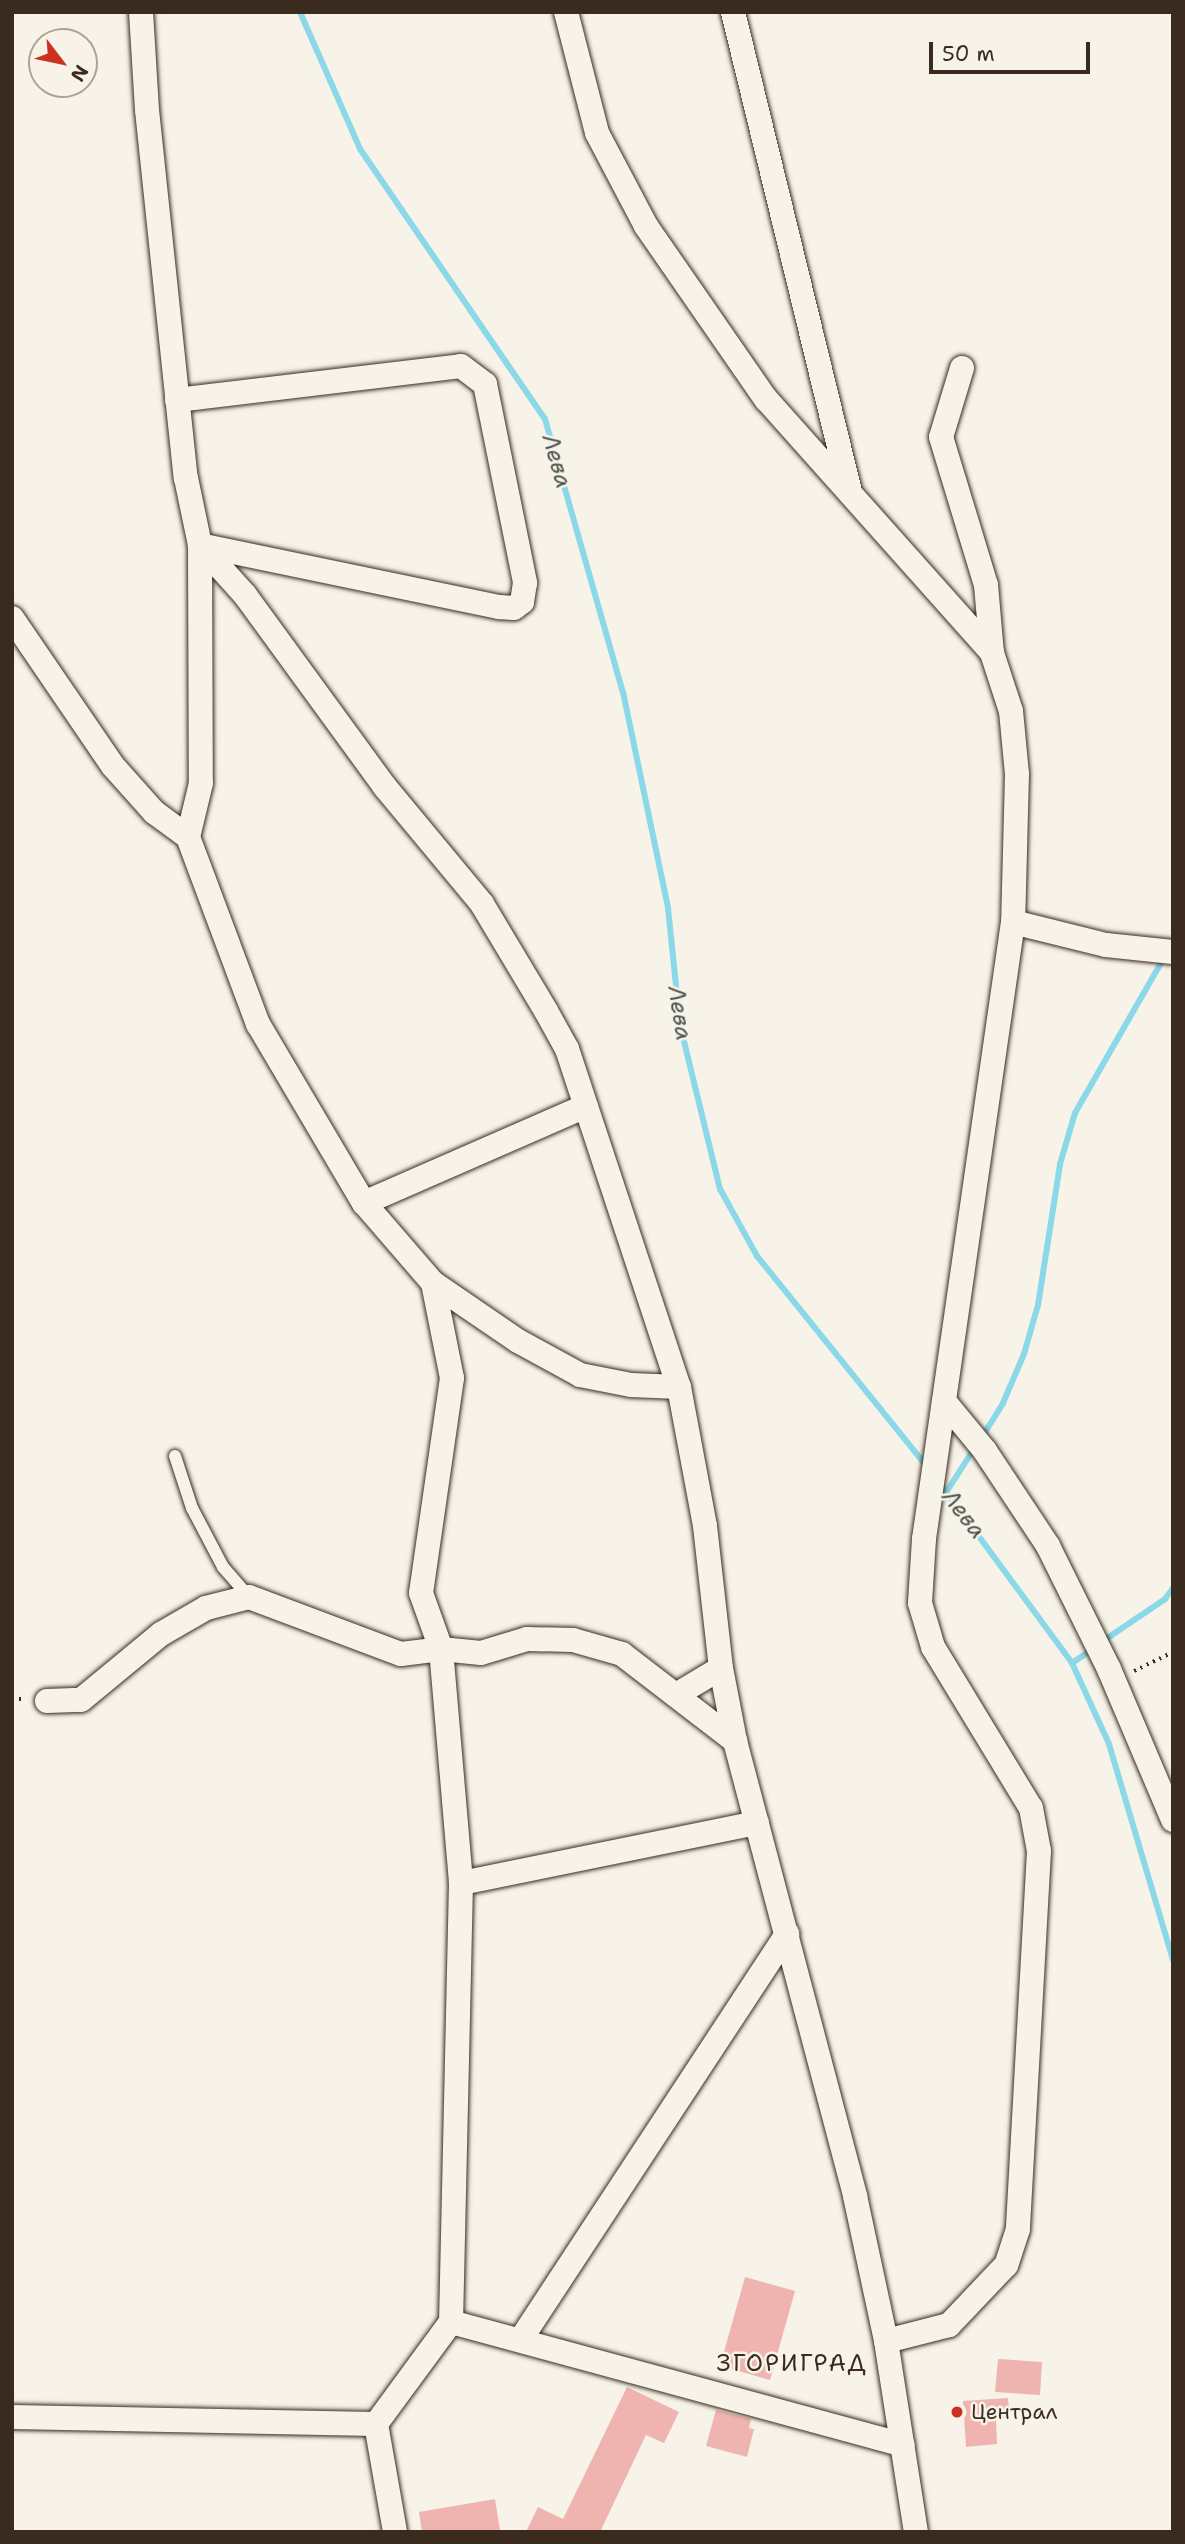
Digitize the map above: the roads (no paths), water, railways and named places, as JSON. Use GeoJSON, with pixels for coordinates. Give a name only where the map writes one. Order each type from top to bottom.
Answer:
{"type":"FeatureCollection","features":[{"type":"Feature","properties":{"kind":"street"},"geometry":{"type":"LineString","coordinates":[[141,12],[177,400],[186,478],[200,545],[201,783],[188,836],[258,1024],[364,1203],[433,1283],[517,1341],[580,1375],[631,1385],[679,1387]]}},
{"type":"Feature","properties":{"kind":"street"},"geometry":{"type":"LineString","coordinates":[[566,12],[597,133],[646,226],[765,399],[992,653]]}},
{"type":"Feature","properties":{"kind":"street"},"geometry":{"type":"LineString","coordinates":[[733,12],[850,493]]}},
{"type":"Feature","properties":{"kind":"street"},"geometry":{"type":"LineString","coordinates":[[177,400],[461,366],[485,384],[526,592],[514,608],[499,607],[200,545]]}},
{"type":"Feature","properties":{"kind":"street"},"geometry":{"type":"LineString","coordinates":[[886,2341],[949,2325],[1006,2265],[1018,2229],[1039,1851],[1031,1808],[933,1647],[920,1603],[924,1539],[1013,922],[1017,774],[1011,711],[992,653],[986,585],[941,438],[962,368]]}},
{"type":"Feature","properties":{"kind":"street"},"geometry":{"type":"LineString","coordinates":[[200,545],[244,595],[385,787],[482,904],[567,1049],[679,1387],[705,1526],[721,1668],[735,1741],[855,2196],[886,2341],[915,2531]]}},
{"type":"Feature","properties":{"kind":"street"},"geometry":{"type":"LineString","coordinates":[[12,618],[113,766],[154,812],[188,836]]}},
{"type":"Feature","properties":{"kind":"street"},"geometry":{"type":"LineString","coordinates":[[1013,922],[1106,945],[1173,952]]}},
{"type":"Feature","properties":{"kind":"street"},"geometry":{"type":"LineString","coordinates":[[364,1203],[586,1106]]}},
{"type":"Feature","properties":{"kind":"street"},"geometry":{"type":"LineString","coordinates":[[395,2532],[376,2424],[451,2322],[461,1882],[441,1649],[421,1593],[452,1378],[433,1283]]}},
{"type":"Feature","properties":{"kind":"street"},"geometry":{"type":"LineString","coordinates":[[944,1401],[985,1451],[1048,1546],[1114,1681],[1173,1820]]}},
{"type":"Feature","properties":{"kind":"street"},"geometry":{"type":"LineString","coordinates":[[47,1701],[81,1700],[161,1634],[206,1608],[249,1597],[401,1654],[441,1649],[481,1653],[527,1639],[573,1640],[622,1654],[735,1741]]}},
{"type":"Feature","properties":{"kind":"street"},"geometry":{"type":"LineString","coordinates":[[676,1695],[721,1668]]}},
{"type":"Feature","properties":{"kind":"street"},"geometry":{"type":"LineString","coordinates":[[461,1882],[757,1823]]}},
{"type":"Feature","properties":{"kind":"street"},"geometry":{"type":"LineString","coordinates":[[521,2339],[787,1934]]}},
{"type":"Feature","properties":{"kind":"street"},"geometry":{"type":"LineString","coordinates":[[451,2322],[903,2445]]}},
{"type":"Feature","properties":{"kind":"street"},"geometry":{"type":"LineString","coordinates":[[12,2417],[376,2424]]}},
{"type":"Feature","properties":{"kind":"lane"},"geometry":{"type":"LineString","coordinates":[[175,1456],[192,1508],[223,1567],[249,1597]]}},
{"type":"Feature","properties":{"kind":"waterway","name":"Лева"},"geometry":{"type":"LineString","coordinates":[[300,12],[360,149],[545,419],[623,692],[668,908],[680,1025],[720,1189],[757,1256],[927,1467]]}},
{"type":"Feature","properties":{"kind":"waterway"},"geometry":{"type":"LineString","coordinates":[[982,1437],[1003,1403],[1024,1354],[1038,1305],[1060,1164],[1075,1113],[1165,956]]}},
{"type":"Feature","properties":{"kind":"waterway"},"geometry":{"type":"LineString","coordinates":[[947,1491],[974,1449]]}},
{"type":"Feature","properties":{"kind":"waterway","name":"Лева"},"geometry":{"type":"LineString","coordinates":[[938,1481],[1072,1663],[1109,1744],[1173,1960]]}},
{"type":"Feature","properties":{"kind":"waterway"},"geometry":{"type":"LineString","coordinates":[[1103,1641],[1165,1599],[1173,1588]]}},
{"type":"Feature","properties":{"kind":"waterway"},"geometry":{"type":"LineString","coordinates":[[1072,1663],[1094,1648]]}},
{"type":"Feature","properties":{"kind":"place","name":"Централ"},"geometry":{"type":"Point","coordinates":[957,2412]}},
{"type":"Feature","properties":{"kind":"district","name":"ЗГОРИГРАД"},"geometry":{"type":"Point","coordinates":[792,2364]}}]}
